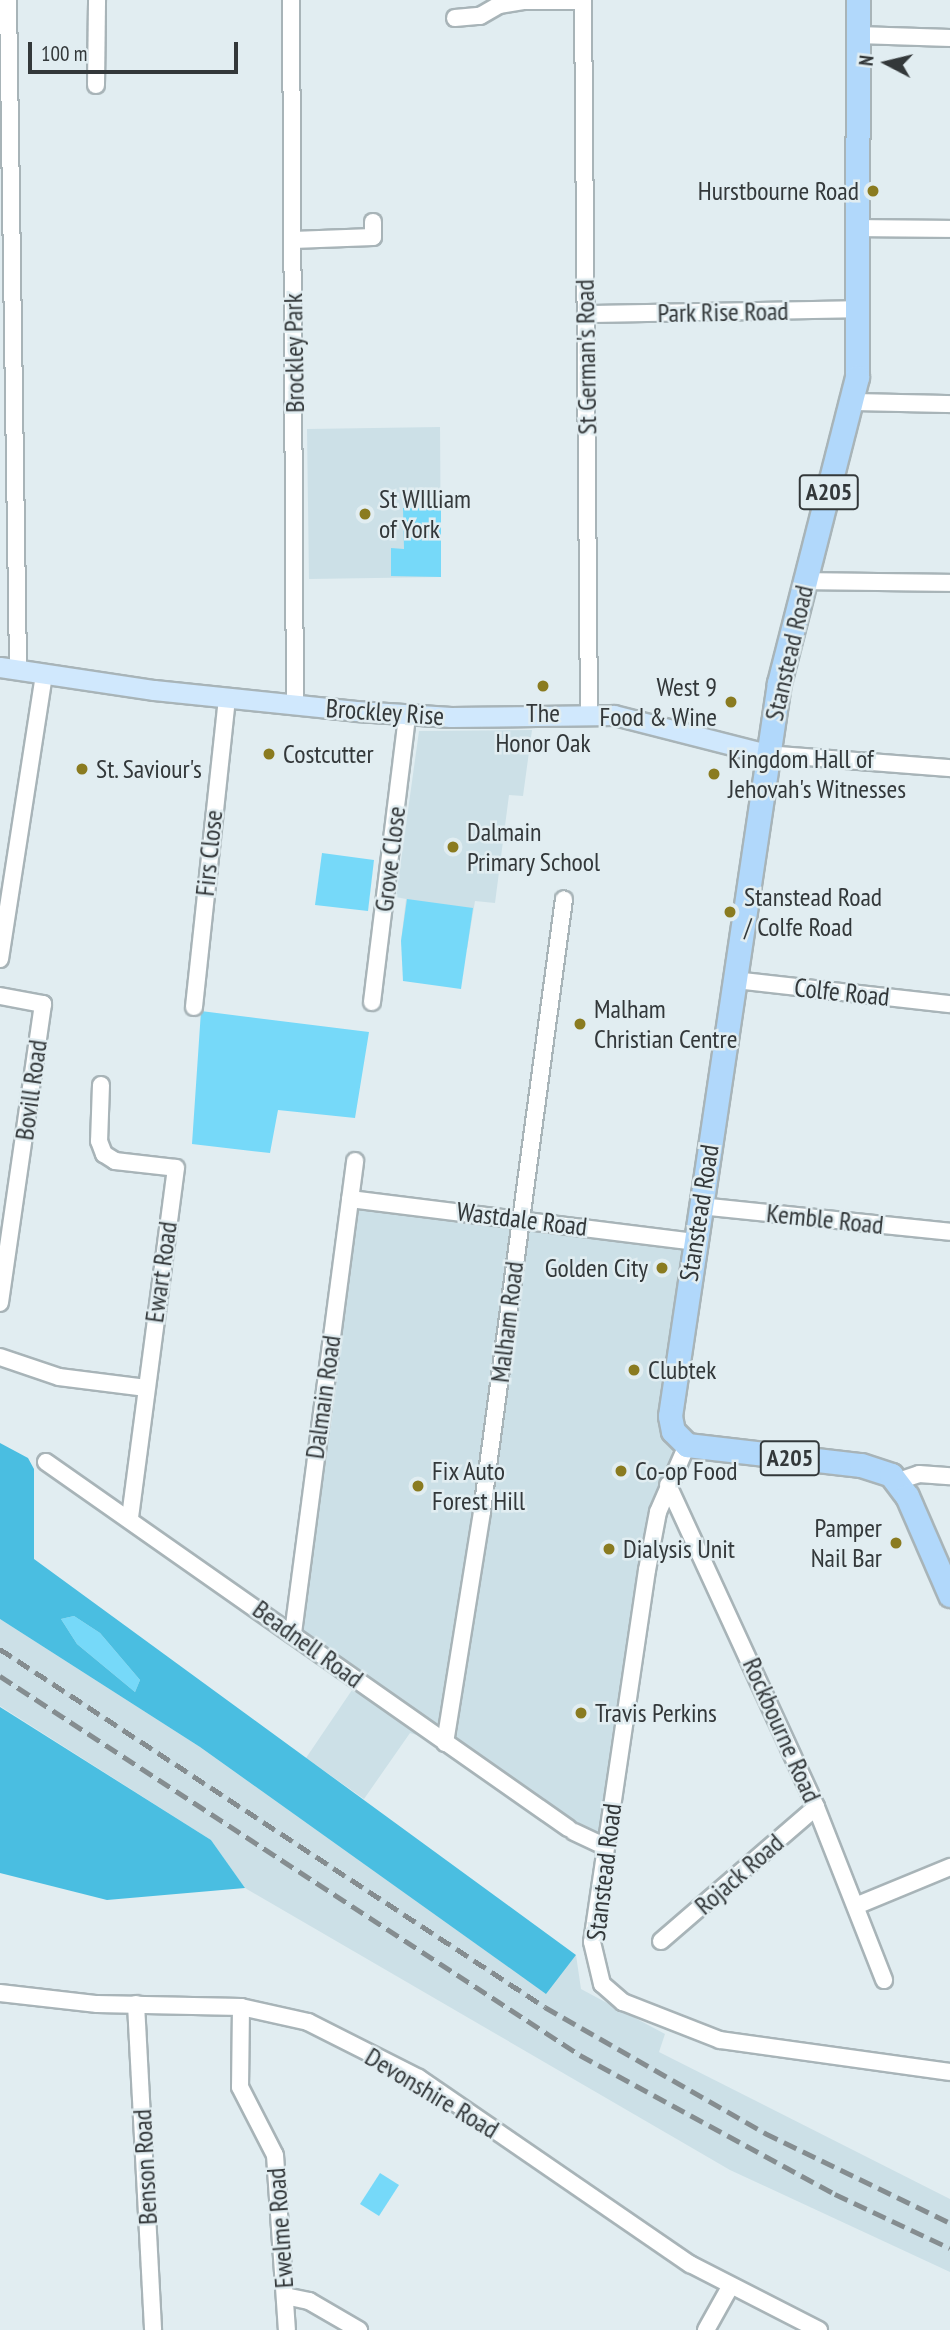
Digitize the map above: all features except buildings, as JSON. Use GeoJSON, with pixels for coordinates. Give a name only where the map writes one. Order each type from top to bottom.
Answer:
{"type":"FeatureCollection","features":[{"type":"Feature","properties":{"kind":"highway","name":"Stanstead Road"},"geometry":{"type":"LineString","coordinates":[[680,1438],[670,1416],[767,754],[779,682],[851,402],[859,358],[858,0]]}},
{"type":"Feature","properties":{"kind":"highway","name":"A205"},"geometry":{"type":"LineString","coordinates":[[680,1438],[860,1465],[883,1470],[898,1481]]}},
{"type":"Feature","properties":{"kind":"highway"},"geometry":{"type":"LineString","coordinates":[[898,1481],[950,1595]]}},
{"type":"Feature","properties":{"kind":"main road","name":"Brockley Rise"},"geometry":{"type":"LineString","coordinates":[[9,668],[295,706],[407,715],[589,715],[637,719],[767,754]]}},
{"type":"Feature","properties":{"kind":"street"},"geometry":{"type":"LineString","coordinates":[[8,0],[9,668]]}},
{"type":"Feature","properties":{"kind":"street"},"geometry":{"type":"LineString","coordinates":[[96,0],[96,85]]}},
{"type":"Feature","properties":{"kind":"street","name":"Brockley Park"},"geometry":{"type":"LineString","coordinates":[[291,0],[295,706]]}},
{"type":"Feature","properties":{"kind":"street"},"geometry":{"type":"LineString","coordinates":[[455,18],[484,15],[499,5],[526,1],[583,0]]}},
{"type":"Feature","properties":{"kind":"street","name":"St German's Road"},"geometry":{"type":"LineString","coordinates":[[583,0],[589,715]]}},
{"type":"Feature","properties":{"kind":"street"},"geometry":{"type":"LineString","coordinates":[[858,35],[950,38]]}},
{"type":"Feature","properties":{"kind":"street"},"geometry":{"type":"LineString","coordinates":[[293,240],[373,237],[373,222]]}},
{"type":"Feature","properties":{"kind":"street"},"geometry":{"type":"LineString","coordinates":[[859,228],[950,229]]}},
{"type":"Feature","properties":{"kind":"street","name":"Park Rise Road"},"geometry":{"type":"LineString","coordinates":[[586,314],[860,309]]}},
{"type":"Feature","properties":{"kind":"street"},"geometry":{"type":"LineString","coordinates":[[851,402],[950,404]]}},
{"type":"Feature","properties":{"kind":"street"},"geometry":{"type":"LineString","coordinates":[[806,581],[950,583]]}},
{"type":"Feature","properties":{"kind":"street"},"geometry":{"type":"LineString","coordinates":[[0,959],[44,674]]}},
{"type":"Feature","properties":{"kind":"street","name":"Firs Close"},"geometry":{"type":"LineString","coordinates":[[194,1007],[227,699]]}},
{"type":"Feature","properties":{"kind":"street","name":"Grove Close"},"geometry":{"type":"LineString","coordinates":[[372,1002],[407,715]]}},
{"type":"Feature","properties":{"kind":"street"},"geometry":{"type":"LineString","coordinates":[[767,754],[950,768]]}},
{"type":"Feature","properties":{"kind":"street","name":"Malham Road"},"geometry":{"type":"LineString","coordinates":[[445,1743],[482,1511],[520,1218],[549,1031],[564,899]]}},
{"type":"Feature","properties":{"kind":"street","name":"Colfe Road"},"geometry":{"type":"LineString","coordinates":[[735,981],[950,1004]]}},
{"type":"Feature","properties":{"kind":"street","name":"Bovill Road"},"geometry":{"type":"LineString","coordinates":[[0,996],[43,1004],[0,1303]]}},
{"type":"Feature","properties":{"kind":"street","name":"Ewart Road"},"geometry":{"type":"LineString","coordinates":[[101,1086],[99,1142],[104,1154],[115,1161],[176,1168],[130,1518]]}},
{"type":"Feature","properties":{"kind":"street","name":"Dalmain Road"},"geometry":{"type":"LineString","coordinates":[[293,1633],[355,1161]]}},
{"type":"Feature","properties":{"kind":"street","name":"Wastdale Road"},"geometry":{"type":"LineString","coordinates":[[350,1199],[520,1218],[694,1242]]}},
{"type":"Feature","properties":{"kind":"street","name":"Kemble Road"},"geometry":{"type":"LineString","coordinates":[[700,1206],[950,1232]]}},
{"type":"Feature","properties":{"kind":"street"},"geometry":{"type":"LineString","coordinates":[[0,1356],[59,1377],[146,1388]]}},
{"type":"Feature","properties":{"kind":"street","name":"Stanstead Road"},"geometry":{"type":"LineString","coordinates":[[680,1438],[658,1511],[647,1570],[592,1942],[602,1984],[623,2001],[720,2040],[950,2072]]}},
{"type":"Feature","properties":{"kind":"street","name":"Beadnell Road"},"geometry":{"type":"LineString","coordinates":[[46,1462],[130,1518],[571,1830],[606,1847]]}},
{"type":"Feature","properties":{"kind":"street"},"geometry":{"type":"LineString","coordinates":[[898,1481],[919,1474],[950,1476]]}},
{"type":"Feature","properties":{"kind":"street","name":"Rockbourne Road"},"geometry":{"type":"LineString","coordinates":[[668,1485],[816,1807],[858,1905],[884,1980]]}},
{"type":"Feature","properties":{"kind":"street","name":"Rojack Road"},"geometry":{"type":"LineString","coordinates":[[661,1941],[816,1807]]}},
{"type":"Feature","properties":{"kind":"street"},"geometry":{"type":"LineString","coordinates":[[858,1905],[950,1867]]}},
{"type":"Feature","properties":{"kind":"street","name":"Devonshire Road"},"geometry":{"type":"LineString","coordinates":[[0,1993],[136,2004],[241,2007],[309,2022],[419,2078],[730,2287],[819,2330]]}},
{"type":"Feature","properties":{"kind":"street","name":"Benson Road"},"geometry":{"type":"LineString","coordinates":[[136,2004],[153,2330]]}},
{"type":"Feature","properties":{"kind":"street","name":"Ewelme Road"},"geometry":{"type":"LineString","coordinates":[[241,2007],[240,2087],[275,2155],[287,2330]]}},
{"type":"Feature","properties":{"kind":"street"},"geometry":{"type":"LineString","coordinates":[[706,2330],[730,2287]]}},
{"type":"Feature","properties":{"kind":"street"},"geometry":{"type":"LineString","coordinates":[[285,2296],[310,2301],[359,2330]]}},
{"type":"Feature","properties":{"kind":"shaded area"},"geometry":{"type":"Polygon","coordinates":[[[440,427],[441,577],[309,579],[307,429],[440,427]]]}},
{"type":"Feature","properties":{"kind":"shaded area"},"geometry":{"type":"Polygon","coordinates":[[[403,508],[441,509],[441,577],[391,576],[391,548],[404,549],[403,508]]]}},
{"type":"Feature","properties":{"kind":"shaded area","name":"Dalmain Primary School"},"geometry":{"type":"Polygon","coordinates":[[[532,730],[523,796],[509,795],[495,903],[475,901],[467,949],[401,941],[406,899],[396,897],[419,731],[532,730]]]}},
{"type":"Feature","properties":{"kind":"shaded area"},"geometry":{"type":"Polygon","coordinates":[[[322,853],[374,860],[368,911],[315,905],[322,853]]]}},
{"type":"Feature","properties":{"kind":"shaded area"},"geometry":{"type":"Polygon","coordinates":[[[407,899],[473,908],[461,989],[403,981],[401,941],[407,899]]]}},
{"type":"Feature","properties":{"kind":"shaded area"},"geometry":{"type":"Polygon","coordinates":[[[201,1011],[369,1032],[355,1118],[278,1110],[270,1153],[192,1144],[201,1011]]]}},
{"type":"Feature","properties":{"kind":"shaded area"},"geometry":{"type":"Polygon","coordinates":[[[350,1199],[695,1248],[668,1485],[606,1847],[445,1743],[410,1733],[364,1799],[306,1758],[352,1690],[293,1633],[350,1199]]]}},
{"type":"Feature","properties":{"kind":"shaded area"},"geometry":{"type":"Polygon","coordinates":[[[0,1443],[28,1458],[34,1469],[34,1559],[576,1955],[546,1994],[200,1747],[0,1619],[0,1443]],[[74,1616],[61,1619],[77,1644],[135,1692],[140,1680],[100,1633],[74,1616]]]}},
{"type":"Feature","properties":{"kind":"shaded area"},"geometry":{"type":"Polygon","coordinates":[[[74,1616],[100,1633],[140,1680],[135,1692],[77,1644],[61,1619],[74,1616]]]}},
{"type":"Feature","properties":{"kind":"shaded area"},"geometry":{"type":"Polygon","coordinates":[[[0,1619],[200,1747],[545,1993],[576,1955],[581,1989],[665,2034],[659,2052],[950,2199],[950,2272],[730,2170],[245,1888],[211,1840],[0,1706],[0,1619]]]}},
{"type":"Feature","properties":{"kind":"shaded area"},"geometry":{"type":"Polygon","coordinates":[[[0,1707],[211,1840],[245,1888],[107,1900],[0,1873],[0,1707]]]}},
{"type":"Feature","properties":{"kind":"shaded area"},"geometry":{"type":"Polygon","coordinates":[[[380,2173],[399,2185],[379,2216],[360,2204],[380,2173]]]}},
{"type":"Feature","properties":{"kind":"railway"},"geometry":{"type":"LineString","coordinates":[[0,1649],[545,2007],[765,2133],[950,2223]]}},
{"type":"Feature","properties":{"kind":"railway"},"geometry":{"type":"LineString","coordinates":[[0,1676],[580,2055],[835,2194],[950,2248]]}},
{"type":"Feature","properties":{"kind":"place","name":"Hurstbourne Road"},"geometry":{"type":"Point","coordinates":[873,191]}},
{"type":"Feature","properties":{"kind":"place","name":"St WIlliam of York"},"geometry":{"type":"Point","coordinates":[365,514]}},
{"type":"Feature","properties":{"kind":"place","name":"The Honor Oak"},"geometry":{"type":"Point","coordinates":[543,686]}},
{"type":"Feature","properties":{"kind":"place","name":"West 9 Food & Wine"},"geometry":{"type":"Point","coordinates":[731,702]}},
{"type":"Feature","properties":{"kind":"place","name":"Costcutter"},"geometry":{"type":"Point","coordinates":[269,754]}},
{"type":"Feature","properties":{"kind":"place","name":"St. Saviour's"},"geometry":{"type":"Point","coordinates":[82,769]}},
{"type":"Feature","properties":{"kind":"place","name":"Kingdom Hall of Jehovah's Witnesses"},"geometry":{"type":"Point","coordinates":[714,774]}},
{"type":"Feature","properties":{"kind":"place","name":"Dalmain Primary School"},"geometry":{"type":"Point","coordinates":[453,847]}},
{"type":"Feature","properties":{"kind":"place","name":"Stanstead Road / Colfe Road"},"geometry":{"type":"Point","coordinates":[730,912]}},
{"type":"Feature","properties":{"kind":"place","name":"Malham Christian Centre"},"geometry":{"type":"Point","coordinates":[580,1024]}},
{"type":"Feature","properties":{"kind":"place","name":"Golden City"},"geometry":{"type":"Point","coordinates":[662,1268]}},
{"type":"Feature","properties":{"kind":"place","name":"Clubtek"},"geometry":{"type":"Point","coordinates":[634,1370]}},
{"type":"Feature","properties":{"kind":"place","name":"Co-op Food"},"geometry":{"type":"Point","coordinates":[621,1471]}},
{"type":"Feature","properties":{"kind":"place","name":"Fix Auto Forest Hill"},"geometry":{"type":"Point","coordinates":[418,1486]}},
{"type":"Feature","properties":{"kind":"place","name":"Pamper Nail Bar"},"geometry":{"type":"Point","coordinates":[896,1543]}},
{"type":"Feature","properties":{"kind":"place","name":"Dialysis Unit"},"geometry":{"type":"Point","coordinates":[609,1549]}},
{"type":"Feature","properties":{"kind":"place","name":"Travis Perkins"},"geometry":{"type":"Point","coordinates":[581,1713]}}]}
